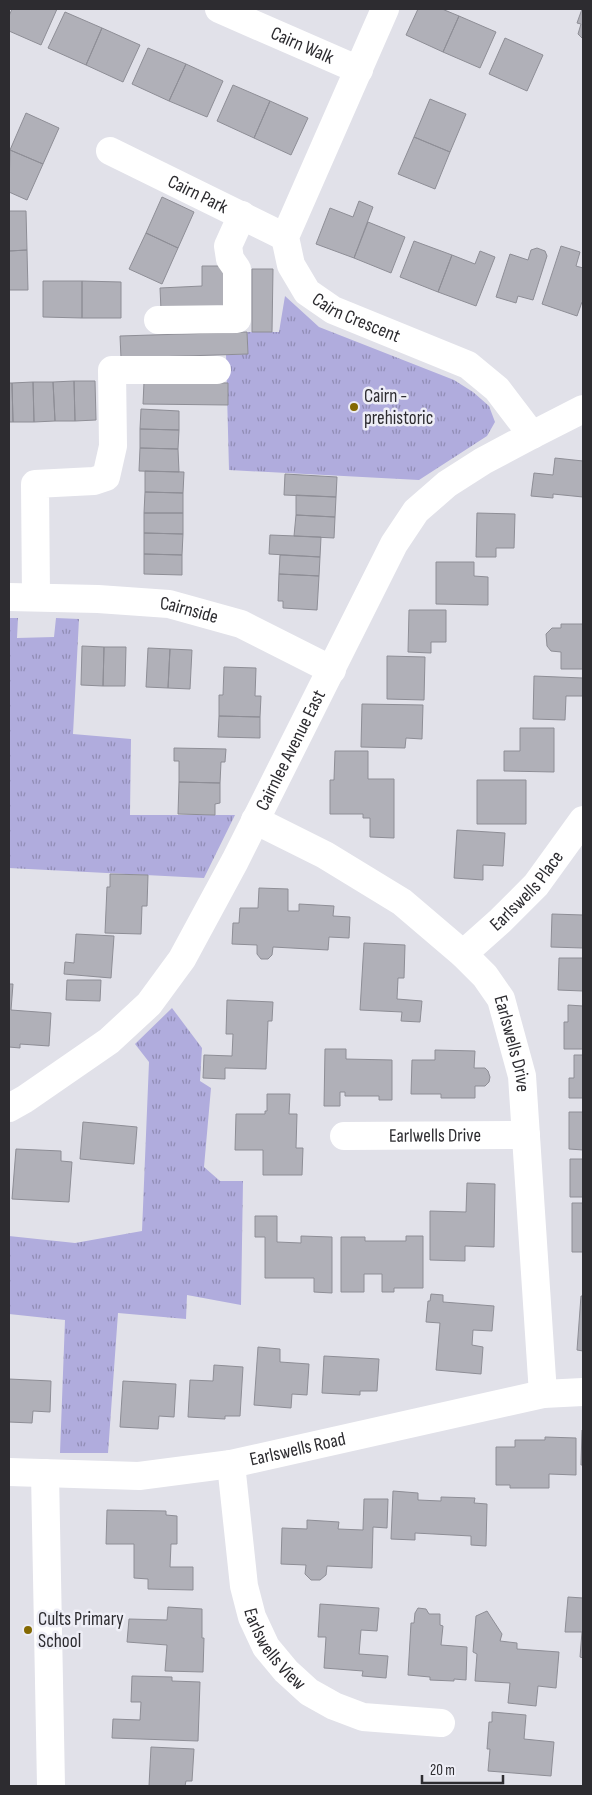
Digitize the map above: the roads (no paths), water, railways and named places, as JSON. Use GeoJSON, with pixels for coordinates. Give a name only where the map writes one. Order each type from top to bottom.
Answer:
{"type":"FeatureCollection","features":[{"type":"Feature","properties":{"kind":"street","name":"Cairn Walk"},"geometry":{"type":"LineString","coordinates":[[219,9],[359,70]]}},
{"type":"Feature","properties":{"kind":"street"},"geometry":{"type":"LineString","coordinates":[[285,237],[385,9]]}},
{"type":"Feature","properties":{"kind":"street","name":"Cairn Park"},"geometry":{"type":"LineString","coordinates":[[110,151],[285,237]]}},
{"type":"Feature","properties":{"kind":"street"},"geometry":{"type":"LineString","coordinates":[[158,320],[237,319],[237,269],[230,259],[228,246],[242,216]]}},
{"type":"Feature","properties":{"kind":"street","name":"Cairn Crescent"},"geometry":{"type":"LineString","coordinates":[[285,237],[291,265],[307,292],[334,310],[468,365],[497,389],[532,435]]}},
{"type":"Feature","properties":{"kind":"street"},"geometry":{"type":"LineString","coordinates":[[36,596],[35,484],[94,481],[106,477],[113,446],[112,370],[217,370]]}},
{"type":"Feature","properties":{"kind":"street","name":"Cairnlee Avenue East"},"geometry":{"type":"LineString","coordinates":[[9,1108],[109,1041],[149,1004],[182,959],[332,670],[394,544],[416,511],[448,484],[483,461],[583,409]]}},
{"type":"Feature","properties":{"kind":"street","name":"Cairnside"},"geometry":{"type":"LineString","coordinates":[[9,596],[170,604],[241,624],[332,670]]}},
{"type":"Feature","properties":{"kind":"street","name":"Earlswells Drive"},"geometry":{"type":"LineString","coordinates":[[255,820],[325,855],[402,902],[463,954],[485,976],[501,999],[522,1076],[543,1394]]}},
{"type":"Feature","properties":{"kind":"street","name":"Earlswells Place"},"geometry":{"type":"LineString","coordinates":[[463,954],[536,885],[583,820]]}},
{"type":"Feature","properties":{"kind":"street","name":"Earlwells Drive"},"geometry":{"type":"LineString","coordinates":[[344,1136],[526,1135]]}},
{"type":"Feature","properties":{"kind":"street","name":"Earlswells Road"},"geometry":{"type":"LineString","coordinates":[[9,1472],[139,1476],[231,1464],[543,1394],[583,1392]]}},
{"type":"Feature","properties":{"kind":"street","name":"Earlswells View"},"geometry":{"type":"LineString","coordinates":[[231,1464],[244,1586],[252,1617],[266,1647],[286,1671],[309,1692],[334,1706],[363,1717],[441,1723]]}},
{"type":"Feature","properties":{"kind":"street"},"geometry":{"type":"LineString","coordinates":[[45,1473],[51,1786]]}},
{"type":"Feature","properties":{"kind":"place","name":"Cairn - prehistoric"},"geometry":{"type":"Point","coordinates":[354,407]}},
{"type":"Feature","properties":{"kind":"place","name":"Cults Primary School"},"geometry":{"type":"Point","coordinates":[28,1630]}}]}
